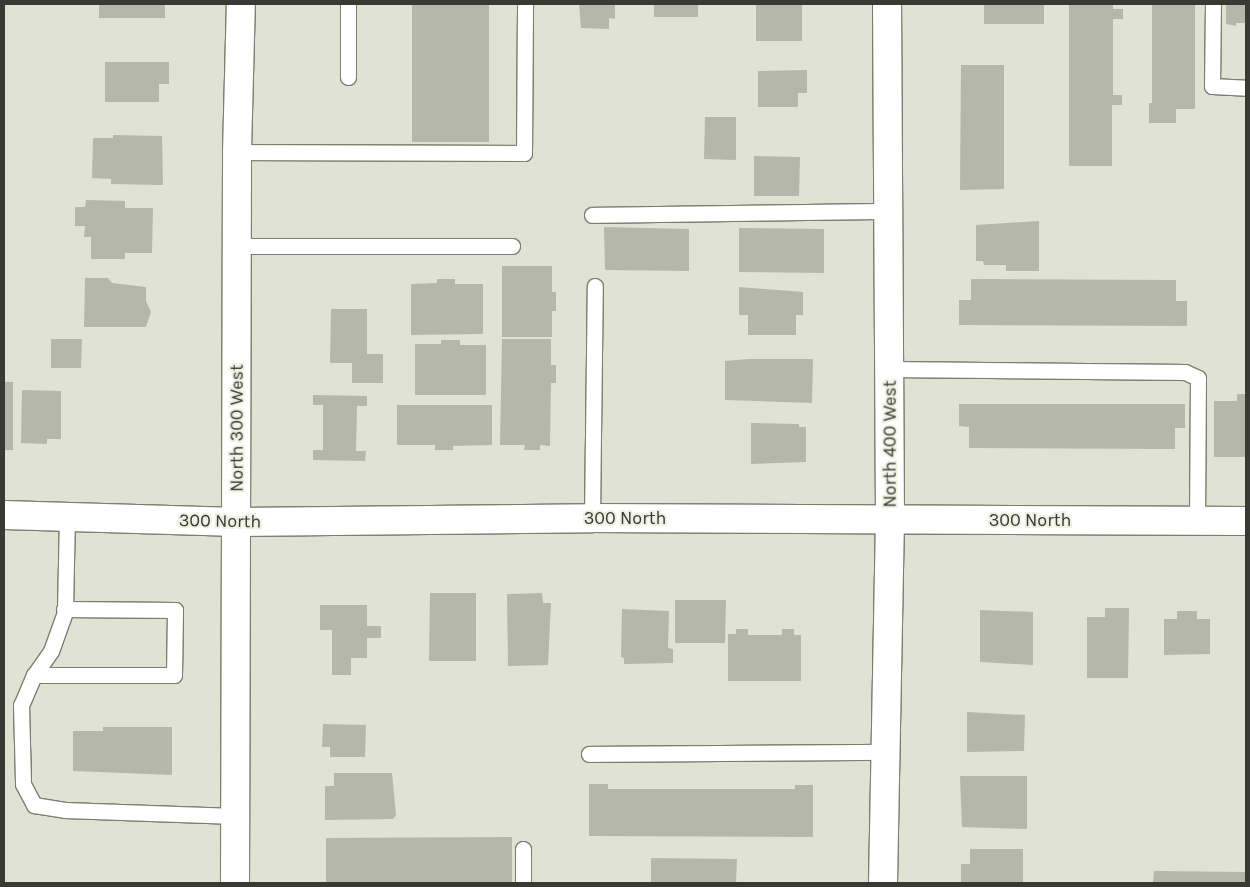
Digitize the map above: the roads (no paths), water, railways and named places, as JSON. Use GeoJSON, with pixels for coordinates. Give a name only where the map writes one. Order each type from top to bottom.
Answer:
{"type":"FeatureCollection","features":[{"type":"Feature","properties":{"kind":"street","name":"North 300 West"},"geometry":{"type":"LineString","coordinates":[[234,883],[237,522],[237,152],[241,4]]}},
{"type":"Feature","properties":{"kind":"street","name":"North 400 West"},"geometry":{"type":"LineString","coordinates":[[883,883],[890,520],[887,4]]}},
{"type":"Feature","properties":{"kind":"street","name":"300 North"},"geometry":{"type":"LineString","coordinates":[[4,515],[67,515],[237,522],[592,518],[1197,520],[1246,522]]}},
{"type":"Feature","properties":{"kind":"lane"},"geometry":{"type":"LineString","coordinates":[[348,4],[348,77]]}},
{"type":"Feature","properties":{"kind":"lane"},"geometry":{"type":"LineString","coordinates":[[237,152],[524,153],[525,4]]}},
{"type":"Feature","properties":{"kind":"lane"},"geometry":{"type":"LineString","coordinates":[[1213,4],[1212,86],[1246,88]]}},
{"type":"Feature","properties":{"kind":"lane"},"geometry":{"type":"LineString","coordinates":[[592,215],[889,212]]}},
{"type":"Feature","properties":{"kind":"lane"},"geometry":{"type":"LineString","coordinates":[[237,246],[512,246]]}},
{"type":"Feature","properties":{"kind":"lane"},"geometry":{"type":"LineString","coordinates":[[592,518],[595,286]]}},
{"type":"Feature","properties":{"kind":"lane"},"geometry":{"type":"LineString","coordinates":[[889,369],[1185,372],[1198,378],[1197,520]]}},
{"type":"Feature","properties":{"kind":"lane"},"geometry":{"type":"LineString","coordinates":[[67,515],[64,609],[51,651],[34,675],[21,704],[23,784],[34,805],[64,810],[235,816]]}},
{"type":"Feature","properties":{"kind":"lane"},"geometry":{"type":"LineString","coordinates":[[34,675],[174,675],[175,610],[64,609]]}},
{"type":"Feature","properties":{"kind":"lane"},"geometry":{"type":"LineString","coordinates":[[589,754],[886,752]]}},
{"type":"Feature","properties":{"kind":"lane"},"geometry":{"type":"LineString","coordinates":[[523,849],[523,883]]}}]}
